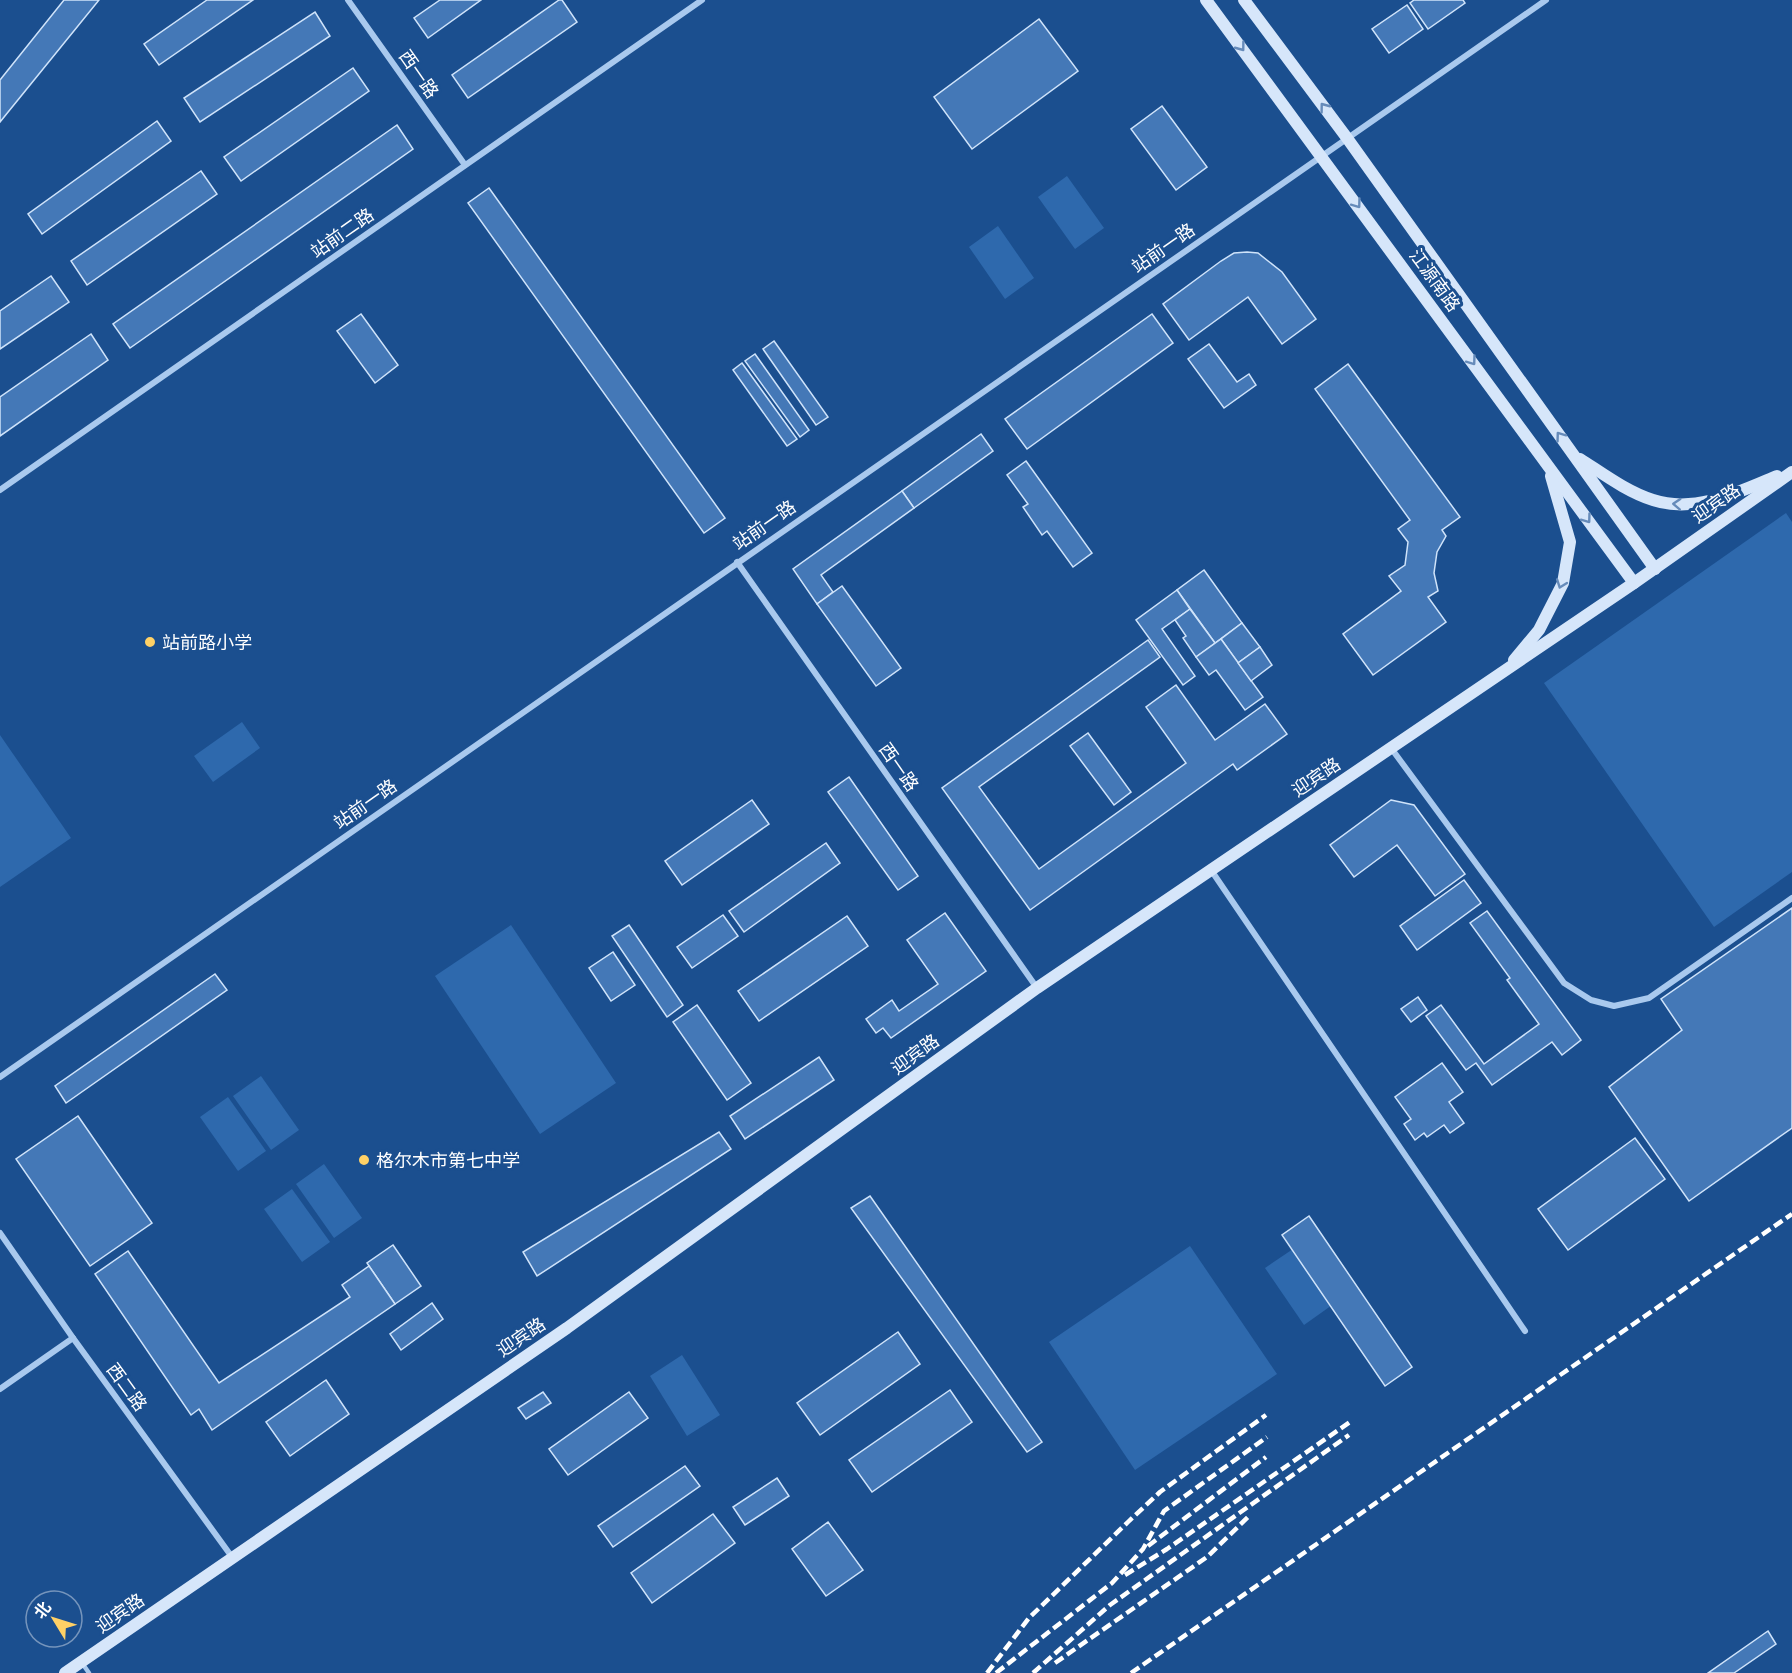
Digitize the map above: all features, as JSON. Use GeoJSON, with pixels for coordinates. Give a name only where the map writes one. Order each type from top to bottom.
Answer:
{"type":"FeatureCollection","features":[{"type":"Feature","properties":{"kind":"main road","name":"江源南路"},"geometry":{"type":"LineString","coordinates":[[1206,0],[1323,156],[1634,584]]}},
{"type":"Feature","properties":{"kind":"main road","name":"江源南路"},"geometry":{"type":"LineString","coordinates":[[1244,0],[1347,138],[1655,568]]}},
{"type":"Feature","properties":{"kind":"main road"},"geometry":{"type":"LineString","coordinates":[[1574,456],[1651,500],[1677,505],[1710,501],[1792,471]]}},
{"type":"Feature","properties":{"kind":"main road"},"geometry":{"type":"LineString","coordinates":[[1504,672],[1539,630],[1563,583],[1570,542],[1548,466]]}},
{"type":"Feature","properties":{"kind":"main road","name":"迎宾路"},"geometry":{"type":"LineString","coordinates":[[65,1673],[567,1328],[1037,988],[1634,584],[1792,471]]}},
{"type":"Feature","properties":{"kind":"street","name":"西一路"},"geometry":{"type":"LineString","coordinates":[[348,0],[465,165]]}},
{"type":"Feature","properties":{"kind":"street","name":"站前二路"},"geometry":{"type":"LineString","coordinates":[[0,490],[702,0]]}},
{"type":"Feature","properties":{"kind":"street","name":"站前一路"},"geometry":{"type":"LineString","coordinates":[[0,1077],[1546,0]]}},
{"type":"Feature","properties":{"kind":"street","name":"西一路"},"geometry":{"type":"LineString","coordinates":[[737,562],[1037,988]]}},
{"type":"Feature","properties":{"kind":"street"},"geometry":{"type":"LineString","coordinates":[[1391,748],[1564,983],[1591,1000],[1614,1006],[1649,998],[1792,898]]}},
{"type":"Feature","properties":{"kind":"street"},"geometry":{"type":"LineString","coordinates":[[1211,870],[1525,1331]]}},
{"type":"Feature","properties":{"kind":"street","name":"西二路"},"geometry":{"type":"LineString","coordinates":[[0,1233],[232,1557]]}},
{"type":"Feature","properties":{"kind":"street"},"geometry":{"type":"LineString","coordinates":[[0,1389],[73,1338]]}},
{"type":"Feature","properties":{"kind":"lane"},"geometry":{"type":"LineString","coordinates":[[81,1662],[89,1673]]}},
{"type":"Feature","properties":{"kind":"shaded area"},"geometry":{"type":"Polygon","coordinates":[[[1067,176],[1104,228],[1075,249],[1038,197],[1067,176]]]}},
{"type":"Feature","properties":{"kind":"shaded area"},"geometry":{"type":"Polygon","coordinates":[[[998,226],[1034,278],[1005,299],[969,247],[998,226]]]}},
{"type":"Feature","properties":{"kind":"shaded area"},"geometry":{"type":"Polygon","coordinates":[[[1786,513],[1792,522],[1792,872],[1714,927],[1544,683],[1786,513]]]}},
{"type":"Feature","properties":{"kind":"shaded area"},"geometry":{"type":"Polygon","coordinates":[[[242,722],[260,748],[213,782],[194,756],[242,722]]]}},
{"type":"Feature","properties":{"kind":"shaded area"},"geometry":{"type":"Polygon","coordinates":[[[0,735],[71,838],[0,887],[0,735]]]}},
{"type":"Feature","properties":{"kind":"shaded area"},"geometry":{"type":"Polygon","coordinates":[[[511,925],[616,1083],[540,1134],[435,976],[511,925]]]}},
{"type":"Feature","properties":{"kind":"shaded area"},"geometry":{"type":"Polygon","coordinates":[[[261,1076],[299,1130],[271,1150],[233,1096],[261,1076]]]}},
{"type":"Feature","properties":{"kind":"shaded area"},"geometry":{"type":"Polygon","coordinates":[[[228,1097],[266,1151],[238,1171],[200,1117],[228,1097]]]}},
{"type":"Feature","properties":{"kind":"shaded area"},"geometry":{"type":"Polygon","coordinates":[[[324,1164],[362,1218],[334,1238],[296,1184],[324,1164]]]}},
{"type":"Feature","properties":{"kind":"shaded area"},"geometry":{"type":"Polygon","coordinates":[[[292,1189],[330,1242],[302,1262],[264,1209],[292,1189]]]}},
{"type":"Feature","properties":{"kind":"shaded area"},"geometry":{"type":"Polygon","coordinates":[[[1190,1246],[1277,1374],[1135,1470],[1049,1342],[1190,1246]]]}},
{"type":"Feature","properties":{"kind":"shaded area"},"geometry":{"type":"Polygon","coordinates":[[[1296,1247],[1335,1303],[1304,1325],[1265,1268],[1296,1247]]]}},
{"type":"Feature","properties":{"kind":"shaded area"},"geometry":{"type":"Polygon","coordinates":[[[682,1355],[720,1415],[687,1436],[650,1376],[682,1355]]]}},
{"type":"Feature","properties":{"kind":"building"},"geometry":{"type":"Polygon","coordinates":[[[64,0],[99,0],[0,122],[0,80],[64,0]]]}},
{"type":"Feature","properties":{"kind":"building"},"geometry":{"type":"Polygon","coordinates":[[[207,0],[253,0],[159,65],[144,44],[207,0]]]}},
{"type":"Feature","properties":{"kind":"building"},"geometry":{"type":"Polygon","coordinates":[[[440,0],[481,0],[428,38],[414,18],[440,0]]]}},
{"type":"Feature","properties":{"kind":"building"},"geometry":{"type":"Polygon","coordinates":[[[562,0],[577,22],[468,98],[452,75],[562,0]]]}},
{"type":"Feature","properties":{"kind":"building"},"geometry":{"type":"Polygon","coordinates":[[[1414,0],[1463,0],[1465,3],[1428,29],[1410,3],[1414,0]]]}},
{"type":"Feature","properties":{"kind":"building"},"geometry":{"type":"Polygon","coordinates":[[[1407,5],[1423,29],[1389,53],[1372,29],[1407,5]]]}},
{"type":"Feature","properties":{"kind":"building"},"geometry":{"type":"Polygon","coordinates":[[[315,12],[330,36],[200,122],[184,98],[315,12]]]}},
{"type":"Feature","properties":{"kind":"building"},"geometry":{"type":"Polygon","coordinates":[[[1039,19],[1078,71],[972,149],[934,97],[1039,19]]]}},
{"type":"Feature","properties":{"kind":"building"},"geometry":{"type":"Polygon","coordinates":[[[353,68],[369,91],[241,181],[224,157],[353,68]]]}},
{"type":"Feature","properties":{"kind":"building"},"geometry":{"type":"Polygon","coordinates":[[[1162,106],[1207,167],[1176,190],[1131,129],[1162,106]]]}},
{"type":"Feature","properties":{"kind":"building"},"geometry":{"type":"Polygon","coordinates":[[[157,121],[171,141],[42,234],[28,214],[157,121]]]}},
{"type":"Feature","properties":{"kind":"building"},"geometry":{"type":"Polygon","coordinates":[[[397,125],[413,149],[130,348],[113,324],[397,125]]]}},
{"type":"Feature","properties":{"kind":"building"},"geometry":{"type":"Polygon","coordinates":[[[201,171],[217,194],[87,285],[71,261],[201,171]]]}},
{"type":"Feature","properties":{"kind":"building"},"geometry":{"type":"Polygon","coordinates":[[[489,188],[725,518],[704,533],[468,203],[489,188]]]}},
{"type":"Feature","properties":{"kind":"building"},"geometry":{"type":"Polygon","coordinates":[[[1234,253],[1258,253],[1282,272],[1316,319],[1282,344],[1248,297],[1189,340],[1163,304],[1221,261],[1234,253]]]}},
{"type":"Feature","properties":{"kind":"building"},"geometry":{"type":"Polygon","coordinates":[[[51,276],[69,302],[0,349],[0,311],[51,276]]]}},
{"type":"Feature","properties":{"kind":"building"},"geometry":{"type":"Polygon","coordinates":[[[361,314],[398,365],[375,383],[337,331],[361,314]]]}},
{"type":"Feature","properties":{"kind":"building"},"geometry":{"type":"Polygon","coordinates":[[[1152,314],[1173,343],[1027,449],[1005,419],[1152,314]]]}},
{"type":"Feature","properties":{"kind":"building"},"geometry":{"type":"Polygon","coordinates":[[[91,334],[108,360],[0,436],[0,397],[91,334]]]}},
{"type":"Feature","properties":{"kind":"building"},"geometry":{"type":"Polygon","coordinates":[[[774,341],[828,417],[816,425],[763,349],[774,341]]]}},
{"type":"Feature","properties":{"kind":"building"},"geometry":{"type":"Polygon","coordinates":[[[1209,344],[1237,382],[1249,374],[1256,385],[1224,408],[1188,359],[1209,344]]]}},
{"type":"Feature","properties":{"kind":"building"},"geometry":{"type":"Polygon","coordinates":[[[755,354],[809,430],[800,437],[745,361],[755,354]]]}},
{"type":"Feature","properties":{"kind":"building"},"geometry":{"type":"Polygon","coordinates":[[[742,363],[797,439],[787,446],[733,370],[742,363]]]}},
{"type":"Feature","properties":{"kind":"building"},"geometry":{"type":"Polygon","coordinates":[[[1348,364],[1460,517],[1442,530],[1446,536],[1437,552],[1434,573],[1438,591],[1428,597],[1446,622],[1373,675],[1343,634],[1401,591],[1389,576],[1405,565],[1408,542],[1398,529],[1410,520],[1315,389],[1348,364]]]}},
{"type":"Feature","properties":{"kind":"building"},"geometry":{"type":"Polygon","coordinates":[[[981,434],[993,451],[914,508],[902,491],[981,434]]]}},
{"type":"Feature","properties":{"kind":"building"},"geometry":{"type":"Polygon","coordinates":[[[1026,461],[1092,553],[1073,567],[1047,531],[1042,535],[1023,507],[1028,504],[1007,475],[1026,461]]]}},
{"type":"Feature","properties":{"kind":"building"},"geometry":{"type":"Polygon","coordinates":[[[902,491],[914,508],[821,575],[833,592],[817,604],[793,569],[902,491]]]}},
{"type":"Feature","properties":{"kind":"building"},"geometry":{"type":"Polygon","coordinates":[[[1204,570],[1242,623],[1215,643],[1177,590],[1204,570]]]}},
{"type":"Feature","properties":{"kind":"building"},"geometry":{"type":"Polygon","coordinates":[[[842,586],[901,668],[876,686],[817,604],[842,586]]]}},
{"type":"Feature","properties":{"kind":"building"},"geometry":{"type":"Polygon","coordinates":[[[1177,590],[1190,609],[1162,629],[1195,676],[1183,685],[1136,620],[1177,590]]]}},
{"type":"Feature","properties":{"kind":"building"},"geometry":{"type":"Polygon","coordinates":[[[1190,609],[1215,643],[1196,657],[1183,638],[1186,636],[1175,620],[1190,609]]]}},
{"type":"Feature","properties":{"kind":"building"},"geometry":{"type":"Polygon","coordinates":[[[1242,623],[1260,647],[1238,663],[1221,639],[1242,623]]]}},
{"type":"Feature","properties":{"kind":"building"},"geometry":{"type":"Polygon","coordinates":[[[1221,639],[1263,697],[1245,710],[1216,670],[1209,675],[1196,657],[1221,639]]]}},
{"type":"Feature","properties":{"kind":"building"},"geometry":{"type":"Polygon","coordinates":[[[1148,640],[1160,657],[979,787],[1039,869],[1186,763],[1146,707],[1176,685],[1215,740],[1265,704],[1287,734],[1237,770],[1233,764],[1030,910],[942,788],[1148,640]]]}},
{"type":"Feature","properties":{"kind":"building"},"geometry":{"type":"Polygon","coordinates":[[[1260,647],[1272,665],[1251,681],[1238,663],[1260,647]]]}},
{"type":"Feature","properties":{"kind":"building"},"geometry":{"type":"Polygon","coordinates":[[[1088,733],[1131,792],[1114,805],[1070,746],[1088,733]]]}},
{"type":"Feature","properties":{"kind":"building"},"geometry":{"type":"Polygon","coordinates":[[[849,777],[918,876],[898,890],[828,792],[849,777]]]}},
{"type":"Feature","properties":{"kind":"building"},"geometry":{"type":"Polygon","coordinates":[[[752,800],[769,824],[682,885],[665,861],[752,800]]]}},
{"type":"Feature","properties":{"kind":"building"},"geometry":{"type":"Polygon","coordinates":[[[1391,800],[1414,805],[1465,874],[1435,896],[1397,845],[1354,877],[1330,845],[1391,800]]]}},
{"type":"Feature","properties":{"kind":"building"},"geometry":{"type":"Polygon","coordinates":[[[826,843],[840,863],[744,932],[729,911],[826,843]]]}},
{"type":"Feature","properties":{"kind":"building"},"geometry":{"type":"Polygon","coordinates":[[[1464,880],[1481,903],[1417,950],[1400,926],[1464,880]]]}},
{"type":"Feature","properties":{"kind":"building"},"geometry":{"type":"Polygon","coordinates":[[[1792,908],[1792,1128],[1689,1201],[1609,1087],[1682,1030],[1661,999],[1792,908]]]}},
{"type":"Feature","properties":{"kind":"building"},"geometry":{"type":"Polygon","coordinates":[[[1487,911],[1581,1040],[1562,1055],[1552,1042],[1492,1085],[1476,1063],[1466,1070],[1426,1016],[1441,1005],[1484,1064],[1539,1024],[1507,980],[1510,978],[1470,923],[1487,911]]]}},
{"type":"Feature","properties":{"kind":"building"},"geometry":{"type":"Polygon","coordinates":[[[945,913],[986,971],[891,1038],[883,1028],[876,1033],[866,1019],[892,1000],[899,1011],[938,984],[907,940],[945,913]]]}},
{"type":"Feature","properties":{"kind":"building"},"geometry":{"type":"Polygon","coordinates":[[[723,915],[738,936],[692,968],[677,947],[723,915]]]}},
{"type":"Feature","properties":{"kind":"building"},"geometry":{"type":"Polygon","coordinates":[[[847,916],[868,946],[759,1021],[738,991],[847,916]]]}},
{"type":"Feature","properties":{"kind":"building"},"geometry":{"type":"Polygon","coordinates":[[[629,925],[683,1005],[667,1017],[612,936],[629,925]]]}},
{"type":"Feature","properties":{"kind":"building"},"geometry":{"type":"Polygon","coordinates":[[[613,952],[635,985],[611,1001],[589,968],[613,952]]]}},
{"type":"Feature","properties":{"kind":"building"},"geometry":{"type":"Polygon","coordinates":[[[215,974],[227,990],[66,1103],[55,1086],[215,974]]]}},
{"type":"Feature","properties":{"kind":"building"},"geometry":{"type":"Polygon","coordinates":[[[1418,997],[1427,1010],[1411,1022],[1401,1009],[1418,997]]]}},
{"type":"Feature","properties":{"kind":"building"},"geometry":{"type":"Polygon","coordinates":[[[697,1005],[751,1083],[727,1100],[673,1022],[697,1005]]]}},
{"type":"Feature","properties":{"kind":"building"},"geometry":{"type":"Polygon","coordinates":[[[819,1057],[834,1080],[745,1139],[730,1116],[819,1057]]]}},
{"type":"Feature","properties":{"kind":"building"},"geometry":{"type":"Polygon","coordinates":[[[1442,1063],[1463,1092],[1449,1102],[1464,1123],[1450,1133],[1444,1125],[1427,1137],[1424,1133],[1415,1140],[1404,1124],[1411,1119],[1395,1097],[1442,1063]]]}},
{"type":"Feature","properties":{"kind":"building"},"geometry":{"type":"Polygon","coordinates":[[[78,1116],[152,1223],[90,1266],[16,1159],[78,1116]]]}},
{"type":"Feature","properties":{"kind":"building"},"geometry":{"type":"Polygon","coordinates":[[[719,1132],[731,1149],[537,1276],[523,1252],[719,1132]]]}},
{"type":"Feature","properties":{"kind":"building"},"geometry":{"type":"Polygon","coordinates":[[[1635,1138],[1665,1179],[1568,1250],[1538,1209],[1635,1138]]]}},
{"type":"Feature","properties":{"kind":"building"},"geometry":{"type":"Polygon","coordinates":[[[870,1196],[1042,1442],[1027,1452],[851,1208],[870,1196]]]}},
{"type":"Feature","properties":{"kind":"building"},"geometry":{"type":"Polygon","coordinates":[[[1309,1216],[1412,1367],[1385,1386],[1282,1235],[1309,1216]]]}},
{"type":"Feature","properties":{"kind":"building"},"geometry":{"type":"Polygon","coordinates":[[[393,1245],[421,1286],[395,1304],[367,1263],[393,1245]]]}},
{"type":"Feature","properties":{"kind":"building"},"geometry":{"type":"Polygon","coordinates":[[[128,1251],[219,1383],[350,1297],[342,1285],[369,1266],[395,1304],[212,1430],[199,1409],[191,1415],[95,1274],[128,1251]]]}},
{"type":"Feature","properties":{"kind":"building"},"geometry":{"type":"Polygon","coordinates":[[[432,1303],[443,1319],[401,1350],[390,1334],[432,1303]]]}},
{"type":"Feature","properties":{"kind":"building"},"geometry":{"type":"Polygon","coordinates":[[[898,1332],[920,1364],[820,1435],[797,1403],[898,1332]]]}},
{"type":"Feature","properties":{"kind":"building"},"geometry":{"type":"Polygon","coordinates":[[[326,1380],[349,1414],[290,1456],[266,1422],[326,1380]]]}},
{"type":"Feature","properties":{"kind":"building"},"geometry":{"type":"Polygon","coordinates":[[[950,1390],[972,1422],[872,1492],[849,1460],[950,1390]]]}},
{"type":"Feature","properties":{"kind":"building"},"geometry":{"type":"Polygon","coordinates":[[[543,1392],[551,1403],[526,1419],[518,1408],[543,1392]]]}},
{"type":"Feature","properties":{"kind":"building"},"geometry":{"type":"Polygon","coordinates":[[[629,1392],[648,1418],[568,1475],[549,1449],[629,1392]]]}},
{"type":"Feature","properties":{"kind":"building"},"geometry":{"type":"Polygon","coordinates":[[[685,1466],[700,1486],[613,1547],[598,1526],[685,1466]]]}},
{"type":"Feature","properties":{"kind":"building"},"geometry":{"type":"Polygon","coordinates":[[[777,1478],[789,1496],[745,1525],[733,1507],[777,1478]]]}},
{"type":"Feature","properties":{"kind":"building"},"geometry":{"type":"Polygon","coordinates":[[[713,1514],[735,1543],[652,1603],[631,1573],[713,1514]]]}},
{"type":"Feature","properties":{"kind":"building"},"geometry":{"type":"Polygon","coordinates":[[[828,1522],[863,1570],[826,1596],[792,1549],[828,1522]]]}},
{"type":"Feature","properties":{"kind":"building"},"geometry":{"type":"Polygon","coordinates":[[[1768,1631],[1776,1644],[1734,1673],[1708,1673],[1768,1631]]]}},
{"type":"Feature","properties":{"kind":"railway"},"geometry":{"type":"LineString","coordinates":[[1131,1673],[1792,1214]]}},
{"type":"Feature","properties":{"kind":"railway"},"geometry":{"type":"LineString","coordinates":[[987,1673],[1029,1618],[1160,1492],[1266,1415]]}},
{"type":"Feature","properties":{"kind":"railway"},"geometry":{"type":"LineString","coordinates":[[1125,1575],[1167,1549],[1350,1422]]}},
{"type":"Feature","properties":{"kind":"railway"},"geometry":{"type":"LineString","coordinates":[[1033,1673],[1110,1605],[1349,1435]]}},
{"type":"Feature","properties":{"kind":"railway"},"geometry":{"type":"LineString","coordinates":[[996,1673],[1112,1583],[1143,1549],[1164,1511],[1267,1437]]}},
{"type":"Feature","properties":{"kind":"railway"},"geometry":{"type":"LineString","coordinates":[[1148,1546],[1266,1457]]}},
{"type":"Feature","properties":{"kind":"railway"},"geometry":{"type":"LineString","coordinates":[[1055,1663],[1207,1557],[1248,1517]]}},
{"type":"Feature","properties":{"kind":"place","name":"站前路小学"},"geometry":{"type":"Point","coordinates":[150,642]}},
{"type":"Feature","properties":{"kind":"place","name":"格尔木市第七中学"},"geometry":{"type":"Point","coordinates":[364,1160]}}]}
